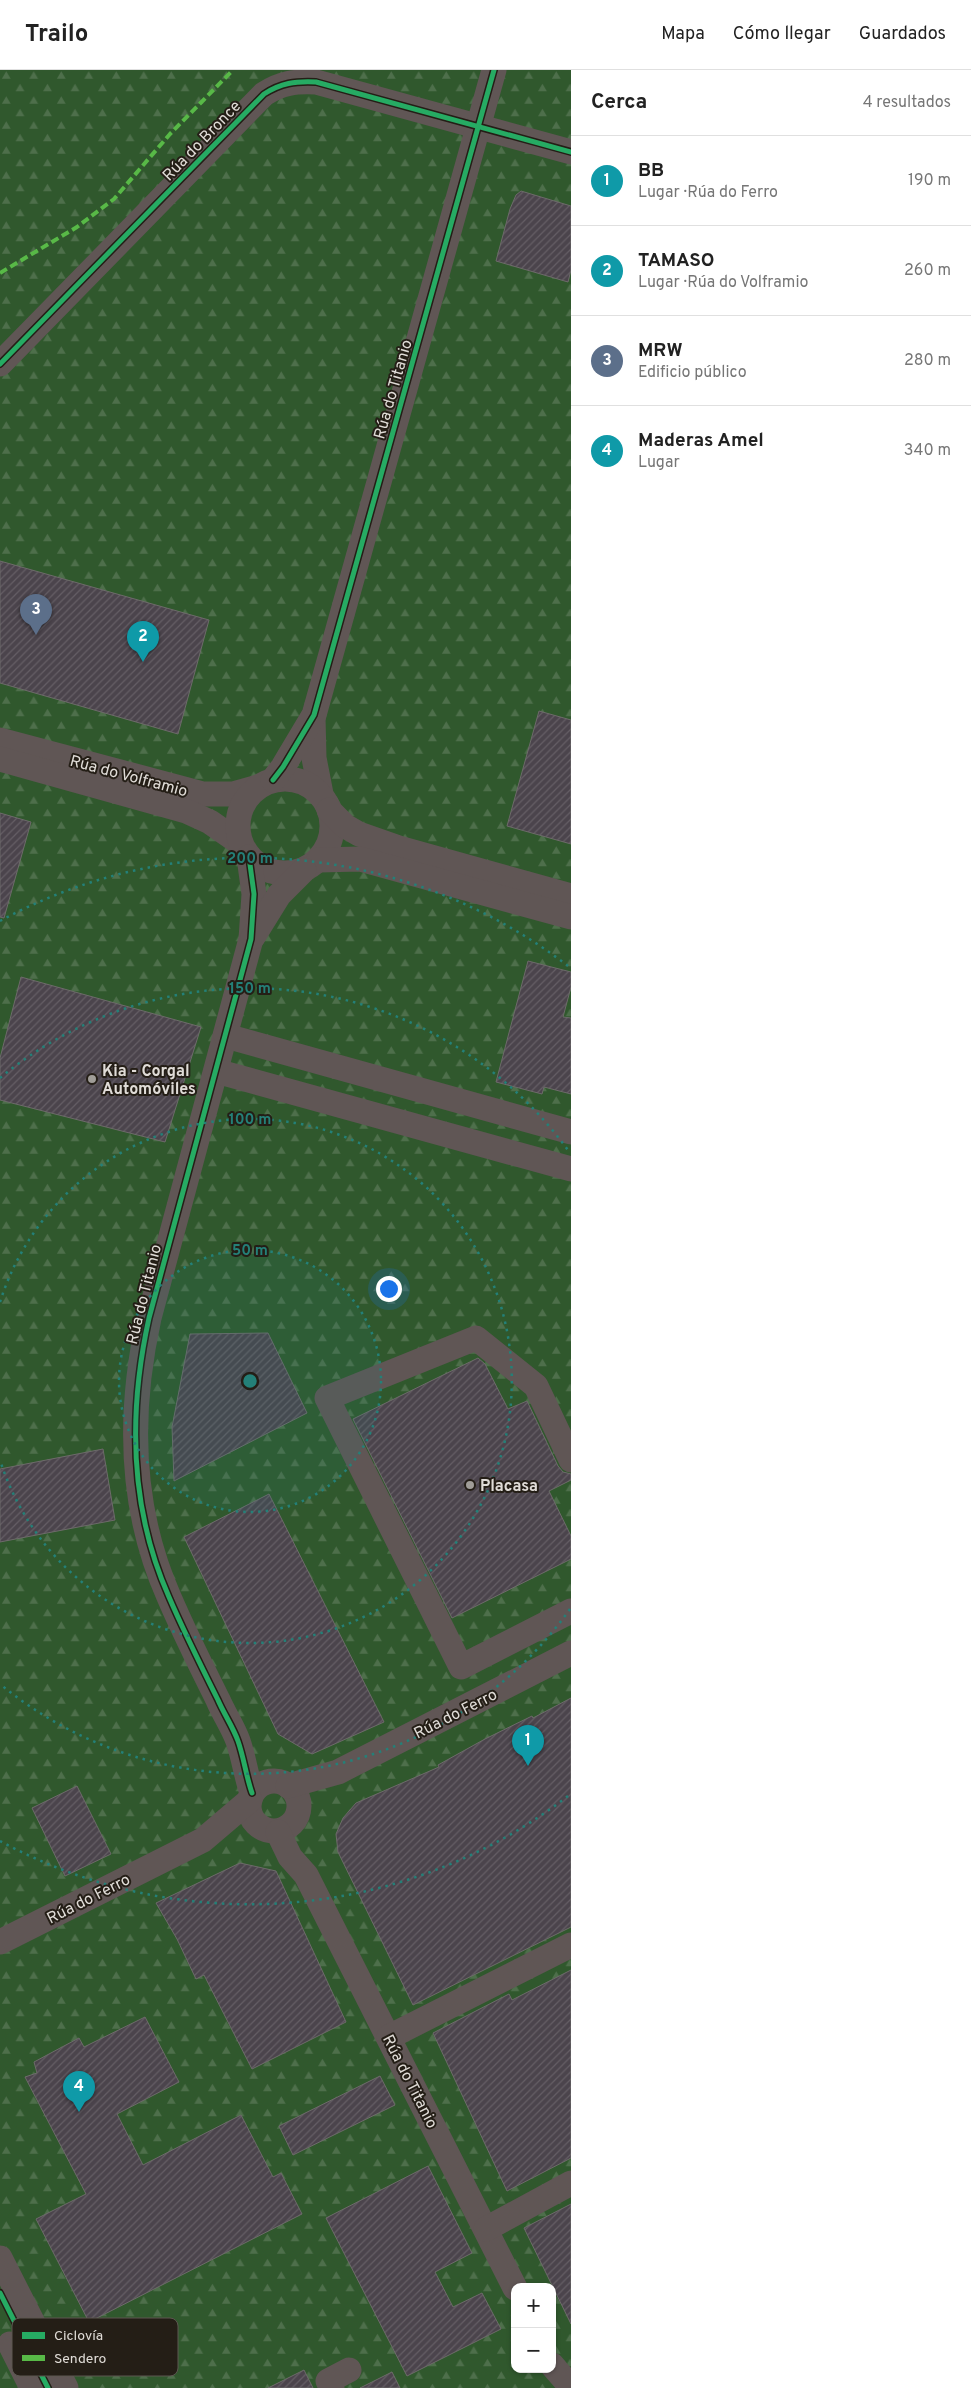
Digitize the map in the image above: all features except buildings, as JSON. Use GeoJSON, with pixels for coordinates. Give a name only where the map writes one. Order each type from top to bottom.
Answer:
{"type":"FeatureCollection","features":[{"type":"Feature","properties":{"kind":"street","name":"Rúa do Titanio"},"geometry":{"type":"LineString","coordinates":[[314,715],[494,70]]}},
{"type":"Feature","properties":{"kind":"street","name":"Rúa do Bronce"},"geometry":{"type":"LineString","coordinates":[[0,364],[264,94],[278,85],[296,81],[316,82],[571,152]]}},
{"type":"Feature","properties":{"kind":"street"},"geometry":{"type":"LineString","coordinates":[[251,939],[254,894],[237,828],[239,812],[246,798],[283,767],[314,715]]}},
{"type":"Feature","properties":{"kind":"street"},"geometry":{"type":"LineString","coordinates":[[251,939],[279,895],[312,865],[328,846],[331,829],[314,758],[314,715]]}},
{"type":"Feature","properties":{"kind":"street","name":"Rúa do Volframio"},"geometry":{"type":"LineString","coordinates":[[0,740],[203,794],[232,794],[266,783]]}},
{"type":"Feature","properties":{"kind":"street","name":"Rúa do Volframio"},"geometry":{"type":"LineString","coordinates":[[0,759],[186,811],[210,822],[244,850]]}},
{"type":"Feature","properties":{"kind":"street"},"geometry":{"type":"LineString","coordinates":[[266,783],[290,778],[305,784],[325,802],[345,826],[359,834],[399,848],[571,896]]}},
{"type":"Feature","properties":{"kind":"street"},"geometry":{"type":"LineString","coordinates":[[244,850],[259,866],[274,872],[288,874],[312,865],[360,859],[571,917]]}},
{"type":"Feature","properties":{"kind":"street","name":"Rúa do Titanio"},"geometry":{"type":"LineString","coordinates":[[251,939],[149,1318],[140,1359],[134,1438],[140,1506],[156,1565],[168,1597],[238,1741],[251,1796]]}},
{"type":"Feature","properties":{"kind":"street"},"geometry":{"type":"LineString","coordinates":[[226,1036],[571,1132]]}},
{"type":"Feature","properties":{"kind":"street"},"geometry":{"type":"LineString","coordinates":[[216,1071],[571,1169]]}},
{"type":"Feature","properties":{"kind":"street"},"geometry":{"type":"LineString","coordinates":[[571,1460],[536,1386],[476,1338],[327,1398],[461,1667],[571,1611]]}},
{"type":"Feature","properties":{"kind":"street","name":"Rúa do Ferro"},"geometry":{"type":"LineString","coordinates":[[281,1783],[338,1772],[571,1654]]}},
{"type":"Feature","properties":{"kind":"street","name":"Rúa do Titanio"},"geometry":{"type":"LineString","coordinates":[[238,1741],[281,1783]]}},
{"type":"Feature","properties":{"kind":"street","name":"Rúa do Ferro"},"geometry":{"type":"LineString","coordinates":[[0,1942],[203,1840],[284,1822],[338,1772]]}},
{"type":"Feature","properties":{"kind":"street"},"geometry":{"type":"LineString","coordinates":[[281,1783],[297,1796],[284,1822],[253,1820],[249,1811],[251,1796],[260,1786],[281,1783]]}},
{"type":"Feature","properties":{"kind":"street","name":"Rúa do Ferro"},"geometry":{"type":"LineString","coordinates":[[203,1840],[251,1796]]}},
{"type":"Feature","properties":{"kind":"street","name":"Rúa do Titanio"},"geometry":{"type":"LineString","coordinates":[[284,1822],[306,1875],[513,2283]]}},
{"type":"Feature","properties":{"kind":"street"},"geometry":{"type":"LineString","coordinates":[[389,2037],[571,1945]]}},
{"type":"Feature","properties":{"kind":"street"},"geometry":{"type":"LineString","coordinates":[[486,2229],[571,2183]]}},
{"type":"Feature","properties":{"kind":"street"},"geometry":{"type":"LineString","coordinates":[[0,2258],[30,2318]]}},
{"type":"Feature","properties":{"kind":"street"},"geometry":{"type":"LineString","coordinates":[[5,2346],[12,2357]]}},
{"type":"Feature","properties":{"kind":"street"},"geometry":{"type":"LineString","coordinates":[[332,2388],[328,2381],[349,2370]]}},
{"type":"Feature","properties":{"kind":"street"},"geometry":{"type":"LineString","coordinates":[[556,2370],[571,2387]]}},
{"type":"Feature","properties":{"kind":"street"},"geometry":{"type":"LineString","coordinates":[[554,2373],[558,2388]]}},
{"type":"Feature","properties":{"kind":"street"},"geometry":{"type":"LineString","coordinates":[[24,2376],[32,2388]]}},
{"type":"Feature","properties":{"kind":"street"},"geometry":{"type":"LineString","coordinates":[[60,2376],[66,2388]]}},
{"type":"Feature","properties":{"kind":"green space"},"geometry":{"type":"Polygon","coordinates":[[[0,70],[571,70],[571,2388],[0,2388],[0,70]]]}},
{"type":"Feature","properties":{"kind":"marked path"},"geometry":{"type":"LineString","coordinates":[[0,273],[77,227],[114,199],[170,134],[233,70]]}},
{"type":"Feature","properties":{"kind":"cycle path"},"geometry":{"type":"LineString","coordinates":[[273,780],[283,767],[314,715],[494,70]]}},
{"type":"Feature","properties":{"kind":"cycle path"},"geometry":{"type":"LineString","coordinates":[[0,364],[264,94],[276,87],[295,82],[316,82],[571,152]]}},
{"type":"Feature","properties":{"kind":"cycle path"},"geometry":{"type":"LineString","coordinates":[[249,857],[254,894],[251,939],[149,1318],[138,1389],[136,1459],[146,1529],[156,1563],[169,1597],[199,1662],[236,1736],[252,1793]]}},
{"type":"Feature","properties":{"kind":"cycle path"},"geometry":{"type":"LineString","coordinates":[[0,2293],[13,2318]]}},
{"type":"Feature","properties":{"kind":"cycle path"},"geometry":{"type":"LineString","coordinates":[[42,2376],[48,2388]]}},
{"type":"Feature","properties":{"kind":"place","name":"MRW"},"geometry":{"type":"Point","coordinates":[36,635]}},
{"type":"Feature","properties":{"kind":"place","name":"TAMASO"},"geometry":{"type":"Point","coordinates":[143,662]}},
{"type":"Feature","properties":{"kind":"place","name":"Kia - Corgal Automóviles"},"geometry":{"type":"Point","coordinates":[92,1079]}},
{"type":"Feature","properties":{"kind":"place","name":"Placasa"},"geometry":{"type":"Point","coordinates":[470,1485]}},
{"type":"Feature","properties":{"kind":"place","name":"BB"},"geometry":{"type":"Point","coordinates":[528,1766]}},
{"type":"Feature","properties":{"kind":"place","name":"Maderas Amel"},"geometry":{"type":"Point","coordinates":[79,2112]}}]}
